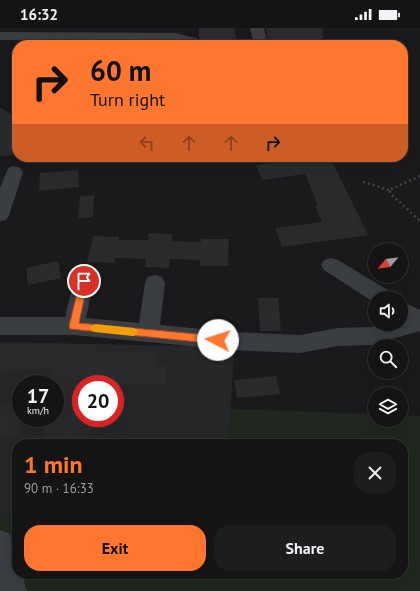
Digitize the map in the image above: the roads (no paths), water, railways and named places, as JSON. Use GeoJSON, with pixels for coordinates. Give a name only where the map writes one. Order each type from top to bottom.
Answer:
{"type":"FeatureCollection","features":[{"type":"Feature","properties":{"kind":"street"},"geometry":{"type":"LineString","coordinates":[[257,28],[260,40]]}},
{"type":"Feature","properties":{"kind":"street"},"geometry":{"type":"LineString","coordinates":[[0,36],[175,37],[186,40]]}},
{"type":"Feature","properties":{"kind":"street"},"geometry":{"type":"LineString","coordinates":[[0,215],[14,172]]}},
{"type":"Feature","properties":{"kind":"street"},"geometry":{"type":"LineString","coordinates":[[331,265],[373,291]]}},
{"type":"Feature","properties":{"kind":"street"},"geometry":{"type":"LineString","coordinates":[[74,326],[84,281]]}},
{"type":"Feature","properties":{"kind":"street"},"geometry":{"type":"LineString","coordinates":[[148,333],[155,283]]}},
{"type":"Feature","properties":{"kind":"street"},"geometry":{"type":"LineString","coordinates":[[408,313],[420,321]]}},
{"type":"Feature","properties":{"kind":"street"},"geometry":{"type":"LineString","coordinates":[[0,326],[74,326],[232,341],[300,344],[338,337],[371,336],[420,321]]}},
{"type":"Feature","properties":{"kind":"street"},"geometry":{"type":"LineString","coordinates":[[0,544],[13,591]]}}]}
